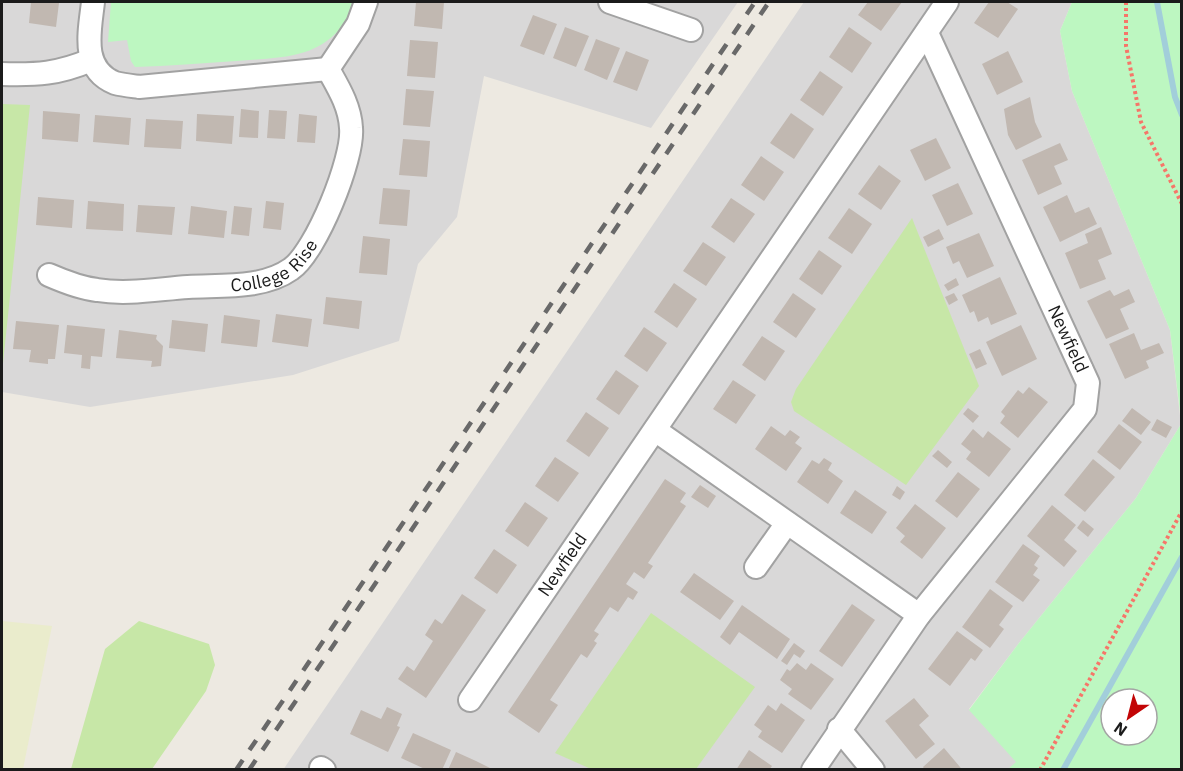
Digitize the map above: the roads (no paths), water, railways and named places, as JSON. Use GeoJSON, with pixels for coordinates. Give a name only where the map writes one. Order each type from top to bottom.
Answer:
{"type":"FeatureCollection","features":[{"type":"Feature","properties":{"kind":"street"},"geometry":{"type":"LineString","coordinates":[[93,2],[88,42],[91,60],[103,75],[115,82],[139,87],[328,69],[358,24],[366,2]]}},
{"type":"Feature","properties":{"kind":"street"},"geometry":{"type":"LineString","coordinates":[[610,2],[690,30]]}},
{"type":"Feature","properties":{"kind":"street","name":"Newfield"},"geometry":{"type":"LineString","coordinates":[[470,700],[947,2]]}},
{"type":"Feature","properties":{"kind":"street","name":"Newfield"},"geometry":{"type":"LineString","coordinates":[[813,770],[839,729],[920,615],[1085,409],[1088,383],[927,33]]}},
{"type":"Feature","properties":{"kind":"street"},"geometry":{"type":"LineString","coordinates":[[2,74],[41,75],[69,69],[91,60]]}},
{"type":"Feature","properties":{"kind":"street","name":"College Rise"},"geometry":{"type":"LineString","coordinates":[[49,276],[98,291],[124,293],[234,285],[270,279],[292,268],[315,237],[348,157],[351,128],[343,95],[328,69]]}},
{"type":"Feature","properties":{"kind":"street"},"geometry":{"type":"LineString","coordinates":[[655,430],[920,615]]}},
{"type":"Feature","properties":{"kind":"street"},"geometry":{"type":"LineString","coordinates":[[756,567],[787,523]]}},
{"type":"Feature","properties":{"kind":"street"},"geometry":{"type":"LineString","coordinates":[[839,729],[873,770]]}},
{"type":"Feature","properties":{"kind":"waterway"},"geometry":{"type":"LineString","coordinates":[[1157,2],[1175,97],[1182,115]]}},
{"type":"Feature","properties":{"kind":"waterway"},"geometry":{"type":"LineString","coordinates":[[1063,770],[1182,557]]}},
{"type":"Feature","properties":{"kind":"railway"},"geometry":{"type":"LineString","coordinates":[[236,770],[755,2]]}},
{"type":"Feature","properties":{"kind":"railway"},"geometry":{"type":"LineString","coordinates":[[249,770],[769,2]]}}]}
